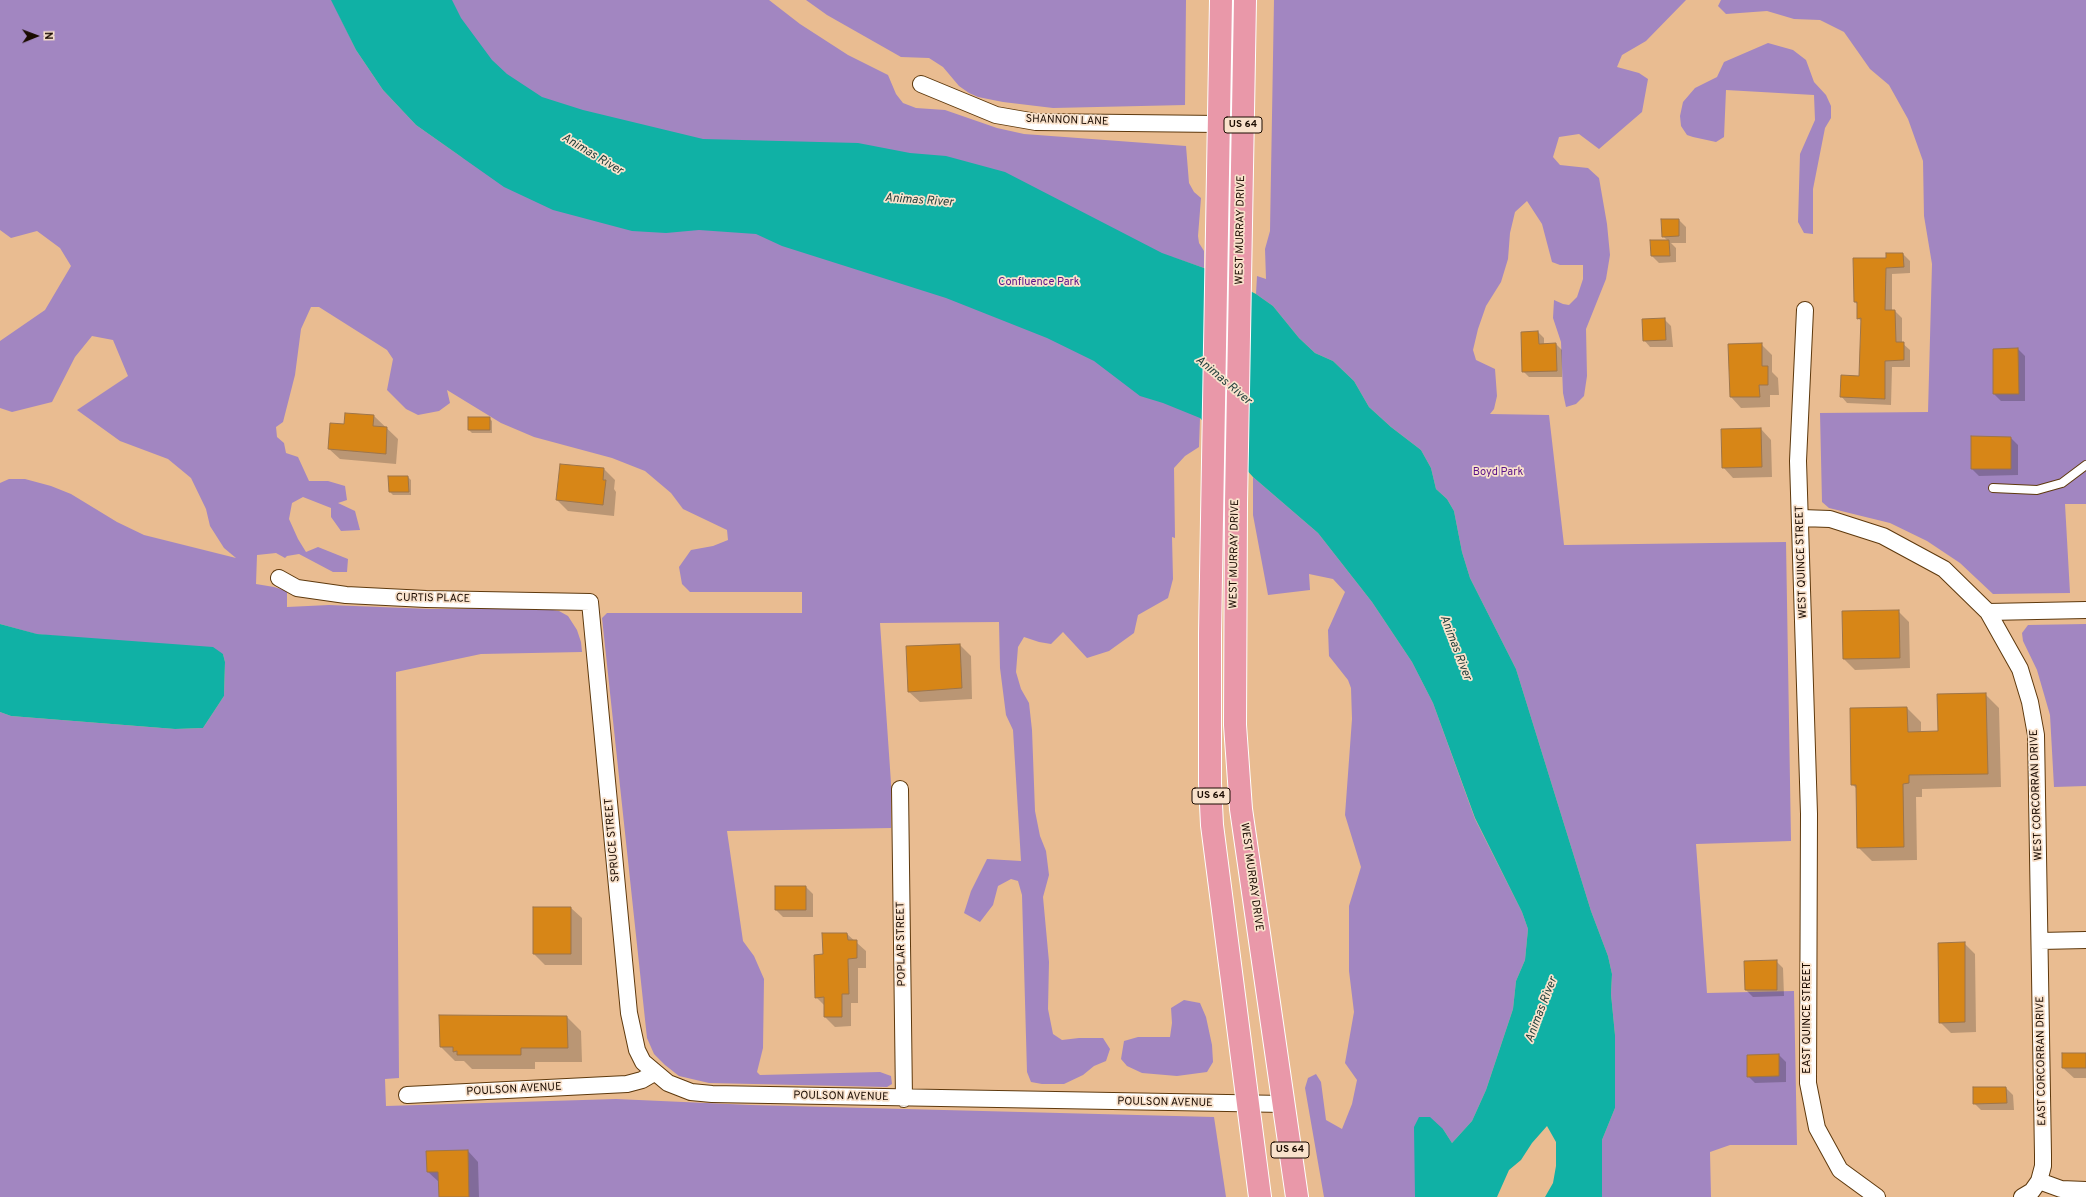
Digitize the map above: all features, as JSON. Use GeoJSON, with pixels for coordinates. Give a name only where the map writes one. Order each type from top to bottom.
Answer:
{"type":"FeatureCollection","features":[{"type":"Feature","properties":{"kind":"highway","name":"US 64"},"geometry":{"type":"LineString","coordinates":[[1221,0],[1209,705],[1211,809],[1260,1197]]}},
{"type":"Feature","properties":{"kind":"highway","name":"WEST MURRAY DRIVE"},"geometry":{"type":"LineString","coordinates":[[1245,0],[1236,503],[1234,691],[1236,759],[1241,809],[1284,1104]]}},
{"type":"Feature","properties":{"kind":"highway","name":"US 64"},"geometry":{"type":"LineString","coordinates":[[1284,1104],[1297,1197]]}},
{"type":"Feature","properties":{"kind":"street","name":"SHANNON LANE"},"geometry":{"type":"LineString","coordinates":[[921,84],[996,115],[1036,122],[1219,124]]}},
{"type":"Feature","properties":{"kind":"street","name":"WEST QUINCE STREET"},"geometry":{"type":"LineString","coordinates":[[1805,310],[1798,461],[1801,518],[1809,814]]}},
{"type":"Feature","properties":{"kind":"street","name":"WEST CORCORRAN DRIVE"},"geometry":{"type":"LineString","coordinates":[[1801,518],[1830,519],[1883,536],[1944,569],[1988,612],[2020,669],[2034,719],[2038,767],[2040,941]]}},
{"type":"Feature","properties":{"kind":"street","name":"CURTIS PLACE"},"geometry":{"type":"LineString","coordinates":[[279,578],[297,588],[360,596],[590,602]]}},
{"type":"Feature","properties":{"kind":"street","name":"SPRUCE STREET"},"geometry":{"type":"LineString","coordinates":[[590,602],[629,1013],[637,1050],[643,1062],[654,1073]]}},
{"type":"Feature","properties":{"kind":"street"},"geometry":{"type":"LineString","coordinates":[[1988,612],[2086,610]]}},
{"type":"Feature","properties":{"kind":"street","name":"POPLAR STREET"},"geometry":{"type":"LineString","coordinates":[[900,789],[904,1098]]}},
{"type":"Feature","properties":{"kind":"street","name":"EAST QUINCE STREET"},"geometry":{"type":"LineString","coordinates":[[1809,814],[1808,1083],[1817,1128],[1840,1170],[1877,1197]]}},
{"type":"Feature","properties":{"kind":"street"},"geometry":{"type":"LineString","coordinates":[[2040,941],[2086,940]]}},
{"type":"Feature","properties":{"kind":"street","name":"EAST CORCORRAN DRIVE"},"geometry":{"type":"LineString","coordinates":[[2039,1182],[2043,1160],[2040,941]]}},
{"type":"Feature","properties":{"kind":"street","name":"POULSON AVENUE"},"geometry":{"type":"LineString","coordinates":[[407,1095],[627,1084],[642,1080],[654,1073],[668,1083],[691,1092],[712,1094],[1284,1104]]}},
{"type":"Feature","properties":{"kind":"street"},"geometry":{"type":"LineString","coordinates":[[2022,1197],[2032,1192],[2039,1182],[2061,1189],[2086,1190]]}},
{"type":"Feature","properties":{"kind":"lane"},"geometry":{"type":"LineString","coordinates":[[1993,488],[2037,490],[2062,483],[2086,465]]}},
{"type":"Feature","properties":{"kind":"green space","name":"Confluence Park"},"geometry":{"type":"Polygon","coordinates":[[[0,0],[769,0],[800,24],[848,55],[888,75],[896,94],[903,103],[916,108],[945,110],[997,128],[1024,134],[1186,146],[1189,183],[1194,192],[1201,198],[1198,236],[1199,243],[1204,251],[1204,268],[1172,257],[1200,418],[1199,447],[1185,456],[1174,468],[1175,538],[1172,537],[1173,579],[1168,598],[1138,615],[1134,633],[1109,651],[1087,658],[1063,632],[1051,644],[1024,637],[1018,647],[1016,672],[1021,689],[1029,703],[1032,730],[1035,811],[1040,836],[1046,851],[1049,875],[1043,897],[1049,962],[1048,1009],[1053,1034],[1062,1040],[1103,1038],[1110,1049],[1106,1061],[1094,1066],[1083,1075],[1064,1084],[1042,1084],[1031,1082],[1027,1072],[1022,895],[1018,881],[1011,879],[998,886],[993,905],[980,922],[964,913],[971,891],[987,859],[1021,861],[1013,730],[1006,715],[1000,668],[999,622],[880,623],[891,783],[891,828],[727,831],[743,941],[754,956],[764,979],[763,1048],[757,1072],[760,1075],[880,1072],[891,1076],[892,1084],[887,1087],[709,1083],[679,1076],[654,1054],[647,1038],[602,618],[607,613],[802,613],[802,592],[690,592],[682,584],[679,567],[691,550],[713,546],[728,540],[727,530],[683,509],[671,493],[645,471],[612,458],[534,437],[501,423],[447,390],[450,403],[439,411],[418,415],[406,409],[387,390],[393,359],[387,350],[319,307],[311,307],[301,329],[295,375],[283,422],[276,427],[277,437],[284,443],[286,453],[298,457],[309,481],[328,481],[345,486],[347,500],[338,503],[355,511],[360,530],[341,531],[331,517],[331,508],[303,497],[292,503],[289,519],[298,539],[306,552],[318,547],[348,559],[347,572],[333,572],[299,554],[287,556],[285,558],[276,553],[257,555],[256,584],[287,591],[287,607],[329,605],[431,609],[540,608],[559,611],[568,616],[577,630],[581,642],[582,652],[481,654],[396,672],[399,1078],[385,1079],[386,1106],[616,1099],[751,1105],[1214,1117],[1226,1197],[0,1197],[0,712],[11,716],[175,729],[203,728],[224,696],[225,662],[223,654],[36,634],[0,624],[0,483],[9,479],[25,479],[51,486],[71,494],[117,522],[144,535],[236,558],[224,548],[210,526],[206,509],[191,478],[168,459],[120,441],[77,410],[128,376],[113,340],[92,336],[75,357],[52,402],[12,412],[0,408],[0,341],[45,310],[71,266],[60,248],[37,231],[11,238],[0,230],[0,0]],[[337,11],[356,50],[383,90],[416,125],[463,158],[337,11]]]}},
{"type":"Feature","properties":{"kind":"green space"},"geometry":{"type":"Polygon","coordinates":[[[806,0],[1186,0],[1185,105],[1053,108],[1003,102],[978,97],[959,86],[943,67],[929,58],[901,57],[827,15],[806,0]]]}},
{"type":"Feature","properties":{"kind":"green space","name":"Boyd Park"},"geometry":{"type":"Polygon","coordinates":[[[1274,0],[1686,0],[1646,41],[1622,55],[1617,67],[1639,73],[1648,79],[1642,112],[1599,149],[1579,134],[1559,137],[1553,157],[1560,165],[1588,168],[1599,178],[1607,224],[1610,255],[1606,279],[1586,329],[1587,376],[1584,396],[1576,404],[1566,407],[1563,393],[1561,342],[1553,318],[1554,300],[1569,305],[1577,297],[1583,279],[1583,265],[1560,265],[1552,262],[1542,224],[1527,201],[1515,212],[1510,233],[1508,259],[1501,282],[1486,306],[1473,350],[1476,360],[1495,369],[1497,396],[1494,409],[1490,414],[1549,415],[1564,545],[1786,542],[1791,841],[1696,844],[1707,993],[1794,991],[1797,1145],[1730,1145],[1710,1152],[1711,1197],[1602,1197],[1602,1140],[1615,1108],[1615,1035],[1611,994],[1612,974],[1608,956],[1591,911],[1516,669],[1470,578],[1462,552],[1454,511],[1447,499],[1436,489],[1431,468],[1421,450],[1391,427],[1369,407],[1354,381],[1333,361],[1315,353],[1299,338],[1273,306],[1256,294],[1257,276],[1266,279],[1265,249],[1270,231],[1274,0]]]}},
{"type":"Feature","properties":{"kind":"green space"},"geometry":{"type":"Polygon","coordinates":[[[1721,0],[2086,0],[2086,504],[2065,504],[2070,593],[1993,594],[1960,563],[1927,541],[1890,523],[1829,508],[1822,502],[1820,413],[1928,412],[1932,264],[1924,216],[1923,161],[1908,119],[1889,85],[1870,69],[1844,32],[1820,20],[1794,19],[1767,11],[1726,14],[1718,6],[1721,0]]]}},
{"type":"Feature","properties":{"kind":"green space"},"geometry":{"type":"Polygon","coordinates":[[[1768,43],[1793,50],[1806,60],[1814,82],[1826,95],[1831,106],[1831,118],[1825,128],[1813,189],[1813,234],[1804,233],[1798,222],[1800,154],[1815,120],[1814,95],[1726,90],[1724,137],[1716,142],[1693,137],[1687,135],[1681,126],[1680,116],[1683,102],[1695,88],[1717,77],[1724,62],[1768,43]]]}},
{"type":"Feature","properties":{"kind":"green space"},"geometry":{"type":"Polygon","coordinates":[[[1253,477],[1318,533],[1372,602],[1412,662],[1433,703],[1475,819],[1522,912],[1528,929],[1525,960],[1516,981],[1513,1009],[1486,1090],[1472,1121],[1452,1143],[1443,1129],[1415,1197],[1324,1197],[1305,1088],[1308,1078],[1316,1074],[1321,1082],[1326,1120],[1342,1129],[1352,1104],[1357,1080],[1345,1063],[1354,1012],[1349,971],[1349,906],[1361,867],[1345,815],[1352,719],[1351,688],[1348,680],[1329,656],[1328,630],[1345,592],[1333,579],[1309,574],[1310,590],[1268,595],[1253,515],[1253,477]]]}},
{"type":"Feature","properties":{"kind":"green space"},"geometry":{"type":"Polygon","coordinates":[[[2086,624],[2086,786],[2054,787],[2050,715],[2037,670],[2023,641],[2022,633],[2028,625],[2086,624]]]}},
{"type":"Feature","properties":{"kind":"green space"},"geometry":{"type":"Polygon","coordinates":[[[1184,1000],[1200,1003],[1206,1017],[1212,1045],[1213,1062],[1207,1072],[1177,1076],[1142,1073],[1127,1066],[1121,1059],[1124,1041],[1138,1037],[1170,1037],[1172,1023],[1171,1008],[1184,1000]]]}},
{"type":"Feature","properties":{"kind":"water","name":"Animas River"},"geometry":{"type":"Polygon","coordinates":[[[331,0],[452,0],[461,18],[492,60],[507,74],[542,97],[583,110],[703,139],[858,143],[910,153],[946,156],[1005,172],[1162,253],[1204,268],[1256,294],[1273,306],[1299,338],[1315,353],[1333,361],[1354,381],[1369,407],[1391,427],[1421,450],[1431,468],[1436,489],[1447,499],[1454,511],[1462,552],[1470,578],[1516,669],[1591,911],[1608,956],[1612,974],[1611,994],[1615,1035],[1615,1108],[1602,1140],[1602,1197],[1545,1197],[1553,1183],[1556,1166],[1556,1142],[1547,1126],[1532,1143],[1521,1160],[1509,1170],[1497,1197],[1415,1197],[1414,1127],[1419,1117],[1430,1117],[1443,1129],[1452,1143],[1472,1121],[1486,1090],[1513,1009],[1516,981],[1525,960],[1528,929],[1522,912],[1475,818],[1433,703],[1412,662],[1372,602],[1318,533],[1253,477],[1200,418],[1163,403],[1140,396],[1094,361],[1047,338],[946,298],[782,246],[756,234],[699,230],[666,233],[632,231],[553,210],[504,187],[416,125],[383,90],[356,50],[331,0]]]}},
{"type":"Feature","properties":{"kind":"water"},"geometry":{"type":"Polygon","coordinates":[[[0,624],[37,634],[213,647],[223,654],[225,662],[224,696],[203,728],[175,729],[11,716],[0,712],[0,624]]]}},
{"type":"Feature","properties":{"kind":"building"},"geometry":{"type":"Polygon","coordinates":[[[1661,219],[1679,219],[1679,236],[1662,237],[1661,219]]]}},
{"type":"Feature","properties":{"kind":"building"},"geometry":{"type":"Polygon","coordinates":[[[1650,240],[1669,240],[1670,256],[1651,256],[1650,240]]]}},
{"type":"Feature","properties":{"kind":"building"},"geometry":{"type":"Polygon","coordinates":[[[1886,253],[1903,253],[1904,267],[1886,268],[1885,310],[1895,310],[1896,342],[1904,342],[1904,360],[1885,361],[1885,399],[1840,397],[1841,375],[1859,376],[1861,318],[1857,319],[1857,302],[1854,302],[1853,258],[1886,258],[1886,253]]]}},
{"type":"Feature","properties":{"kind":"building"},"geometry":{"type":"Polygon","coordinates":[[[1665,318],[1666,340],[1643,341],[1642,319],[1665,318]]]}},
{"type":"Feature","properties":{"kind":"building"},"geometry":{"type":"Polygon","coordinates":[[[1538,331],[1539,344],[1556,343],[1557,371],[1522,372],[1521,332],[1538,331]]]}},
{"type":"Feature","properties":{"kind":"building"},"geometry":{"type":"Polygon","coordinates":[[[1762,343],[1762,366],[1768,366],[1768,385],[1759,385],[1760,397],[1730,397],[1728,344],[1762,343]]]}},
{"type":"Feature","properties":{"kind":"building"},"geometry":{"type":"Polygon","coordinates":[[[2018,348],[2019,394],[1993,394],[1993,349],[2018,348]]]}},
{"type":"Feature","properties":{"kind":"building"},"geometry":{"type":"Polygon","coordinates":[[[345,413],[374,415],[373,426],[387,427],[386,454],[328,449],[330,423],[344,424],[345,413]]]}},
{"type":"Feature","properties":{"kind":"building"},"geometry":{"type":"Polygon","coordinates":[[[468,417],[490,417],[490,430],[468,430],[468,417]]]}},
{"type":"Feature","properties":{"kind":"building"},"geometry":{"type":"Polygon","coordinates":[[[1761,428],[1762,467],[1722,468],[1721,429],[1761,428]]]}},
{"type":"Feature","properties":{"kind":"building"},"geometry":{"type":"Polygon","coordinates":[[[1971,436],[2011,437],[2011,469],[1971,469],[1971,436]]]}},
{"type":"Feature","properties":{"kind":"building"},"geometry":{"type":"Polygon","coordinates":[[[560,464],[604,468],[603,480],[606,480],[603,505],[556,500],[560,464]]]}},
{"type":"Feature","properties":{"kind":"building"},"geometry":{"type":"Polygon","coordinates":[[[388,476],[408,476],[409,492],[389,492],[388,476]]]}},
{"type":"Feature","properties":{"kind":"building"},"geometry":{"type":"Polygon","coordinates":[[[1899,610],[1900,658],[1843,659],[1842,611],[1899,610]]]}},
{"type":"Feature","properties":{"kind":"building"},"geometry":{"type":"Polygon","coordinates":[[[960,644],[962,688],[908,692],[906,646],[960,644]]]}},
{"type":"Feature","properties":{"kind":"building"},"geometry":{"type":"Polygon","coordinates":[[[1986,693],[1988,774],[1909,775],[1909,783],[1903,784],[1904,847],[1857,848],[1856,785],[1851,785],[1850,708],[1907,707],[1908,732],[1938,731],[1937,694],[1986,693]]]}},
{"type":"Feature","properties":{"kind":"building"},"geometry":{"type":"Polygon","coordinates":[[[775,886],[806,886],[806,910],[775,910],[775,886]]]}},
{"type":"Feature","properties":{"kind":"building"},"geometry":{"type":"Polygon","coordinates":[[[533,907],[571,907],[571,954],[533,954],[533,907]]]}},
{"type":"Feature","properties":{"kind":"building"},"geometry":{"type":"Polygon","coordinates":[[[822,933],[847,933],[848,940],[857,940],[857,958],[848,959],[849,994],[842,994],[842,1017],[824,1017],[824,997],[815,998],[814,955],[823,954],[822,933]]]}},
{"type":"Feature","properties":{"kind":"building"},"geometry":{"type":"Polygon","coordinates":[[[1965,942],[1965,1022],[1939,1023],[1938,943],[1965,942]]]}},
{"type":"Feature","properties":{"kind":"building"},"geometry":{"type":"Polygon","coordinates":[[[1777,960],[1777,990],[1745,990],[1744,961],[1777,960]]]}},
{"type":"Feature","properties":{"kind":"building"},"geometry":{"type":"Polygon","coordinates":[[[439,1015],[567,1016],[568,1048],[521,1048],[521,1055],[457,1055],[457,1051],[453,1052],[453,1047],[440,1047],[439,1015]]]}},
{"type":"Feature","properties":{"kind":"building"},"geometry":{"type":"Polygon","coordinates":[[[2062,1053],[2086,1053],[2086,1068],[2062,1068],[2062,1053]]]}},
{"type":"Feature","properties":{"kind":"building"},"geometry":{"type":"Polygon","coordinates":[[[1779,1054],[1779,1076],[1747,1077],[1747,1055],[1779,1054]]]}},
{"type":"Feature","properties":{"kind":"building"},"geometry":{"type":"Polygon","coordinates":[[[1973,1087],[2006,1087],[2007,1103],[1973,1104],[1973,1087]]]}},
{"type":"Feature","properties":{"kind":"building"},"geometry":{"type":"Polygon","coordinates":[[[468,1150],[469,1197],[439,1197],[438,1172],[427,1172],[426,1151],[468,1150]]]}}]}
